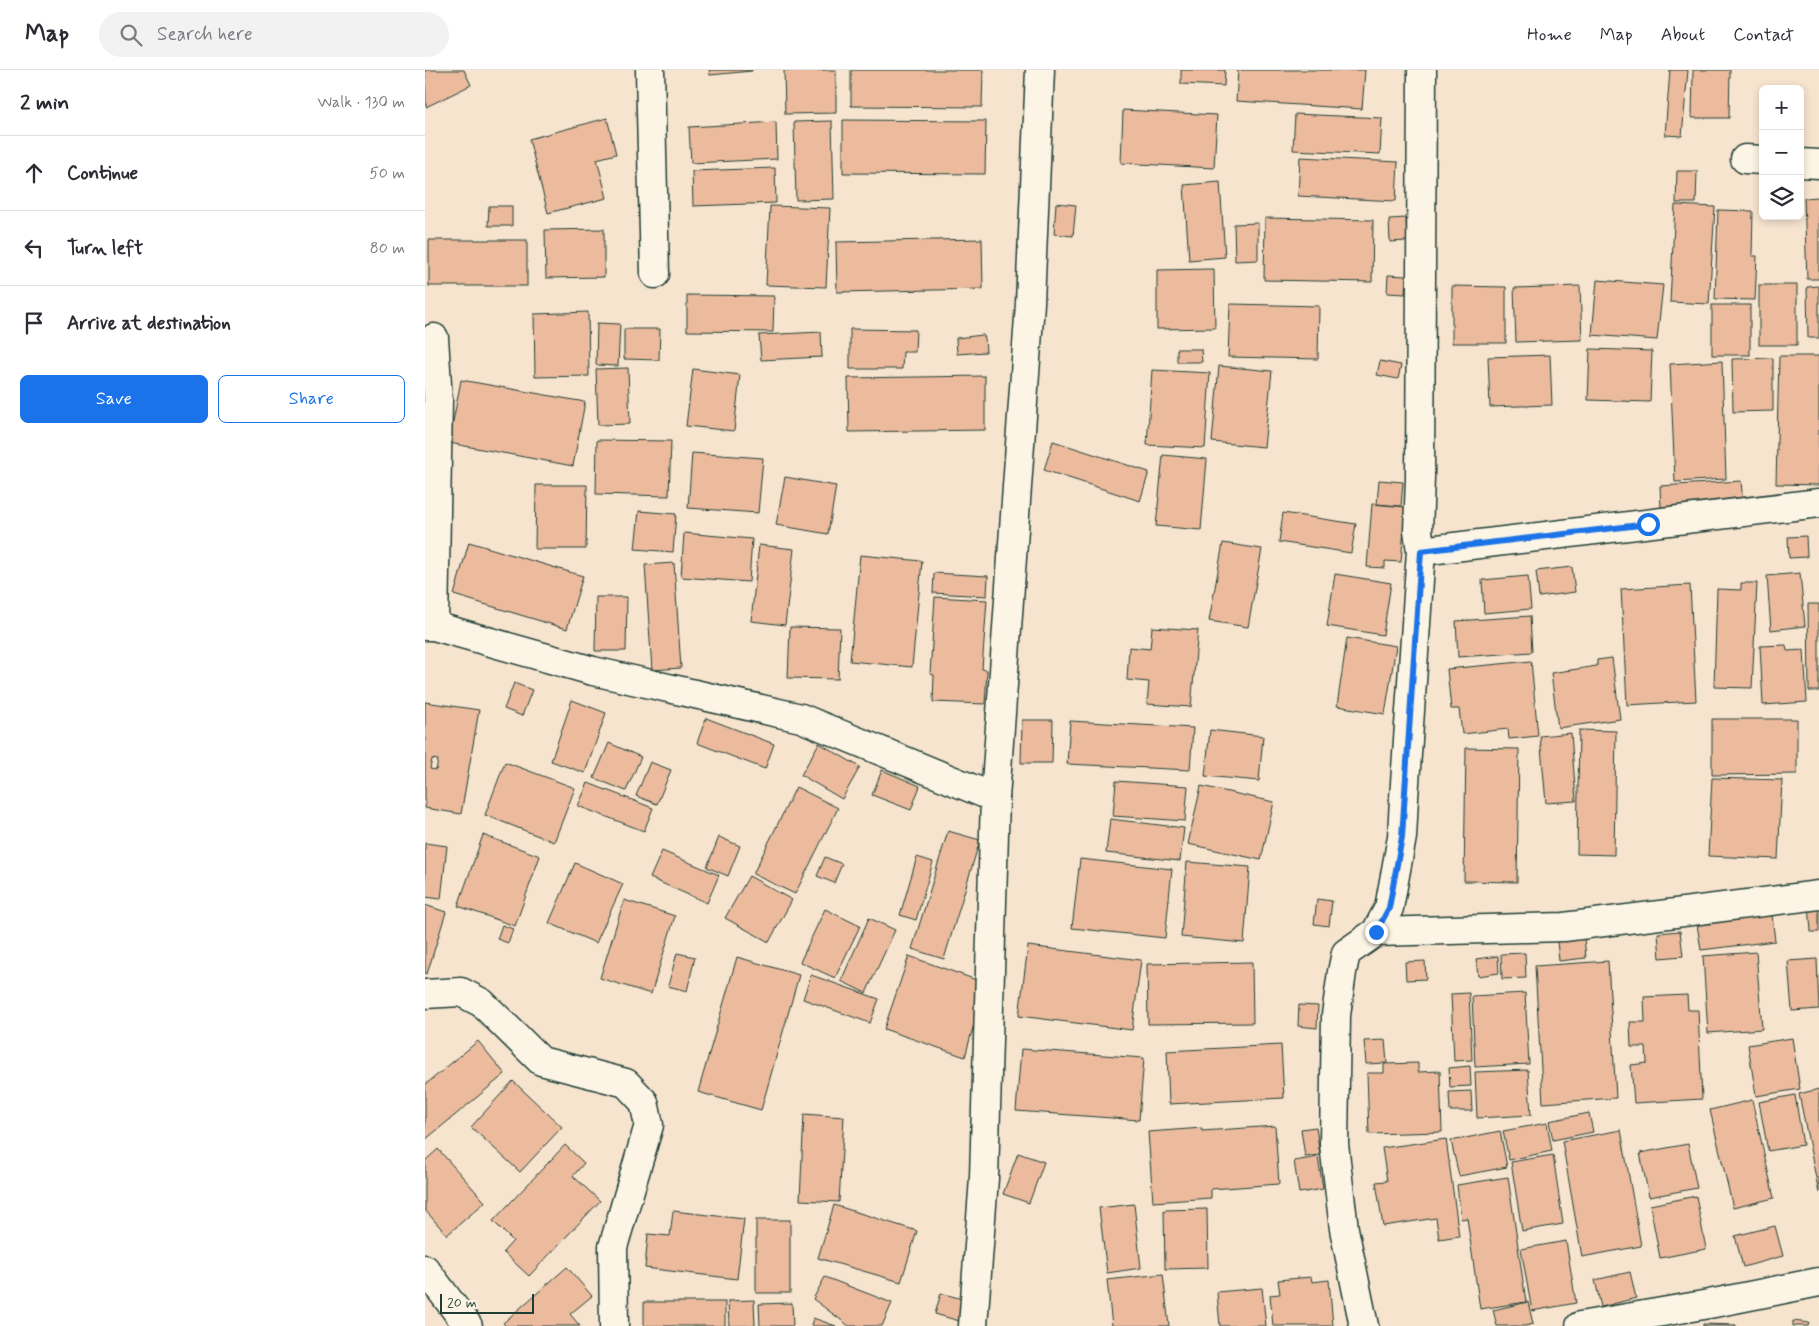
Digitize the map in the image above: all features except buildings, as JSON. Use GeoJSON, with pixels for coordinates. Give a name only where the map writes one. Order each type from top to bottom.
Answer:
{"type":"FeatureCollection","features":[{"type":"Feature","properties":{"kind":"street"},"geometry":{"type":"LineString","coordinates":[[650,70],[655,274]]}},
{"type":"Feature","properties":{"kind":"street"},"geometry":{"type":"LineString","coordinates":[[973,1326],[984,1178],[995,798],[1030,303],[1040,70]]}},
{"type":"Feature","properties":{"kind":"street"},"geometry":{"type":"LineString","coordinates":[[1364,1326],[1344,1229],[1334,1144],[1336,1014],[1346,953],[1376,932],[1389,908],[1402,837],[1421,551],[1417,532],[1420,468],[1422,70]]}},
{"type":"Feature","properties":{"kind":"street"},"geometry":{"type":"LineString","coordinates":[[1804,163],[1819,164]]}},
{"type":"Feature","properties":{"kind":"street"},"geometry":{"type":"LineString","coordinates":[[434,338],[439,400],[430,626],[593,671],[801,718],[995,798]]}},
{"type":"Feature","properties":{"kind":"street"},"geometry":{"type":"LineString","coordinates":[[1421,551],[1819,503]]}},
{"type":"Feature","properties":{"kind":"street"},"geometry":{"type":"LineString","coordinates":[[1376,932],[1564,927],[1819,894]]}},
{"type":"Feature","properties":{"kind":"street"},"geometry":{"type":"LineString","coordinates":[[425,994],[461,992],[482,1003],[541,1061],[626,1083],[644,1102],[649,1125],[613,1247],[614,1326]]}},
{"type":"Feature","properties":{"kind":"street"},"geometry":{"type":"LineString","coordinates":[[425,1269],[468,1326]]}},
{"type":"Feature","properties":{"kind":"street"},"geometry":{"type":"LineString","coordinates":[[1580,1326],[1709,1304],[1819,1282]]}},
{"type":"Feature","properties":{"kind":"route"},"geometry":{"type":"LineString","coordinates":[[1376,932],[1389,908],[1402,837],[1421,551],[1648,524]]}}]}
